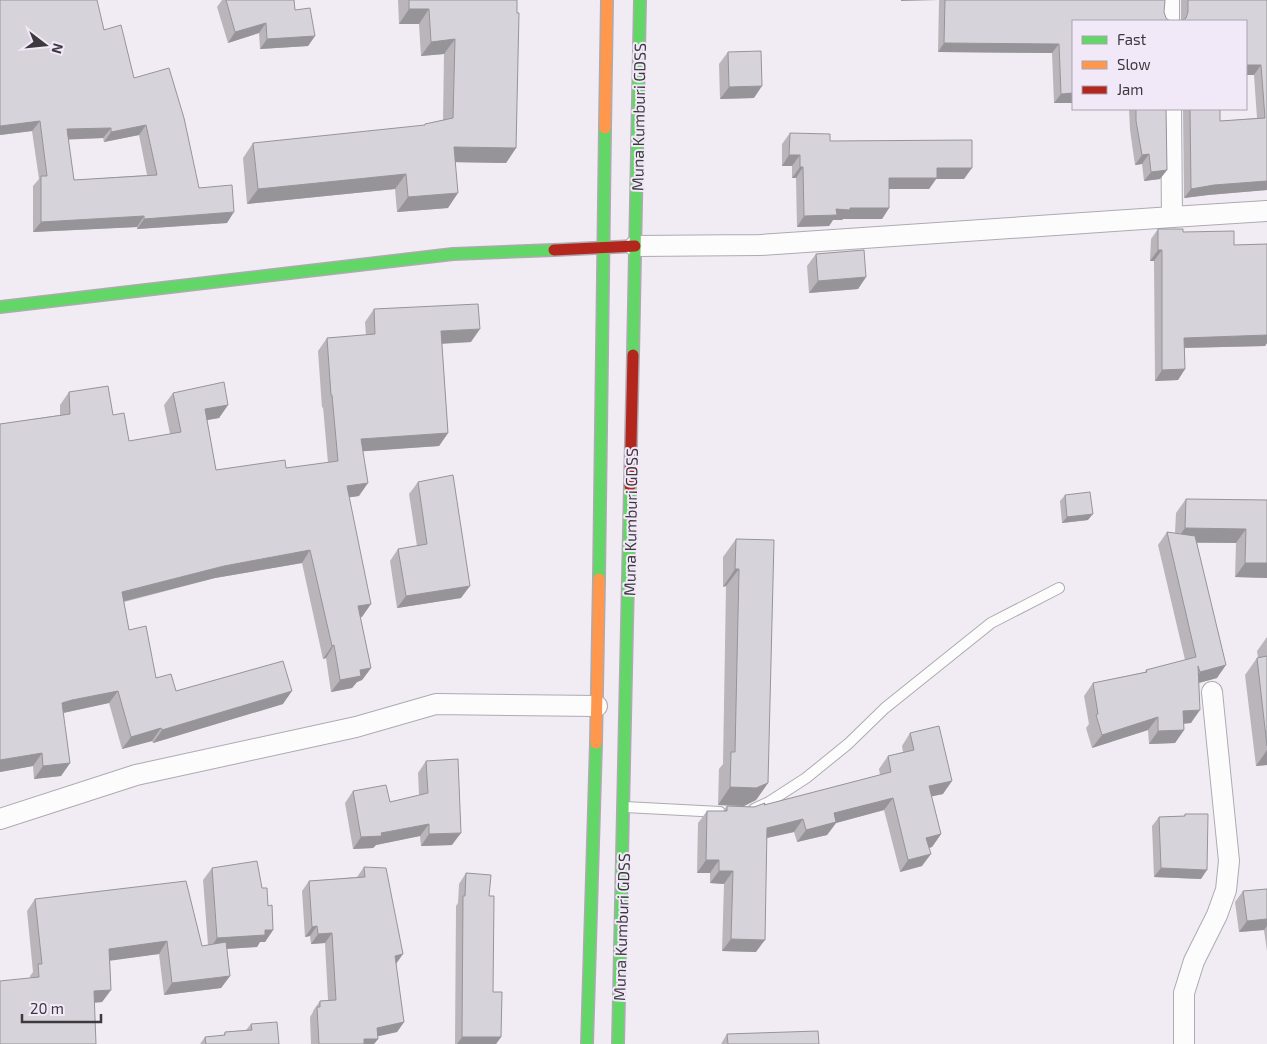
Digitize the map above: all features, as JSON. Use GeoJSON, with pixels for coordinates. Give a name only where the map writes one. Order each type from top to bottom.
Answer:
{"type":"FeatureCollection","features":[{"type":"Feature","properties":{"kind":"main road","name":"Muna Kumburi GDSS"},"geometry":{"type":"LineString","coordinates":[[587,1044],[597,706],[608,0]]}},
{"type":"Feature","properties":{"kind":"main road","name":"Muna Kumburi GDSS"},"geometry":{"type":"LineString","coordinates":[[618,1044],[640,0]]}},
{"type":"Feature","properties":{"kind":"main road"},"geometry":{"type":"LineString","coordinates":[[0,307],[453,254],[635,246]]}},
{"type":"Feature","properties":{"kind":"street"},"geometry":{"type":"LineString","coordinates":[[1169,0],[1169,20]]}},
{"type":"Feature","properties":{"kind":"street"},"geometry":{"type":"LineString","coordinates":[[1171,110],[1172,218]]}},
{"type":"Feature","properties":{"kind":"street"},"geometry":{"type":"LineString","coordinates":[[635,246],[760,245],[1267,211]]}},
{"type":"Feature","properties":{"kind":"street"},"geometry":{"type":"LineString","coordinates":[[1184,1044],[1184,993],[1194,961],[1217,915],[1226,890],[1229,861],[1212,692]]}},
{"type":"Feature","properties":{"kind":"street"},"geometry":{"type":"LineString","coordinates":[[0,820],[136,775],[356,727],[436,704],[597,706]]}},
{"type":"Feature","properties":{"kind":"lane"},"geometry":{"type":"LineString","coordinates":[[745,813],[769,802],[806,778],[848,744],[885,708],[991,623],[1059,588]]}},
{"type":"Feature","properties":{"kind":"lane"},"geometry":{"type":"LineString","coordinates":[[624,806],[727,812]]}},
{"type":"Feature","properties":{"kind":"building"},"geometry":{"type":"Polygon","coordinates":[[[0,0],[97,0],[104,30],[121,25],[134,78],[169,68],[184,118],[199,188],[232,185],[234,212],[144,219],[144,216],[41,222],[41,176],[47,176],[40,121],[0,126],[0,0]],[[146,125],[111,132],[111,128],[67,129],[74,180],[157,175],[146,125]]]}},
{"type":"Feature","properties":{"kind":"building"},"geometry":{"type":"Polygon","coordinates":[[[226,0],[294,0],[295,10],[310,8],[315,36],[267,39],[266,23],[235,32],[226,0]]]}},
{"type":"Feature","properties":{"kind":"building"},"geometry":{"type":"Polygon","coordinates":[[[409,0],[517,0],[517,13],[519,13],[516,148],[454,147],[458,193],[408,197],[406,174],[258,189],[253,143],[425,125],[453,118],[455,39],[431,42],[429,9],[409,9],[409,0]]]}},
{"type":"Feature","properties":{"kind":"building"},"geometry":{"type":"Polygon","coordinates":[[[945,0],[1165,0],[1164,12],[1169,20],[1072,20],[1072,93],[1061,94],[1059,44],[944,43],[945,0]]]}},
{"type":"Feature","properties":{"kind":"building"},"geometry":{"type":"Polygon","coordinates":[[[1188,0],[1267,0],[1267,181],[1214,185],[1191,189],[1190,110],[1220,110],[1220,121],[1265,118],[1261,65],[1247,65],[1247,20],[1183,20],[1188,12],[1188,0]]]}},
{"type":"Feature","properties":{"kind":"building"},"geometry":{"type":"Polygon","coordinates":[[[761,51],[762,86],[729,87],[728,52],[761,51]]]}},
{"type":"Feature","properties":{"kind":"building"},"geometry":{"type":"Polygon","coordinates":[[[1136,110],[1166,110],[1167,170],[1151,172],[1149,154],[1142,155],[1136,110]]]}},
{"type":"Feature","properties":{"kind":"building"},"geometry":{"type":"Polygon","coordinates":[[[790,133],[830,134],[830,141],[972,140],[972,168],[937,168],[937,178],[889,178],[889,208],[836,209],[837,215],[804,216],[803,167],[800,167],[800,155],[789,155],[790,133]]]}},
{"type":"Feature","properties":{"kind":"building"},"geometry":{"type":"Polygon","coordinates":[[[1158,229],[1183,229],[1183,232],[1234,231],[1234,245],[1267,244],[1267,335],[1184,338],[1185,369],[1162,370],[1162,250],[1158,250],[1158,229]]]}},
{"type":"Feature","properties":{"kind":"building"},"geometry":{"type":"Polygon","coordinates":[[[864,250],[866,277],[818,281],[816,254],[864,250]]]}},
{"type":"Feature","properties":{"kind":"building"},"geometry":{"type":"Polygon","coordinates":[[[478,304],[480,329],[441,331],[448,433],[361,439],[368,483],[347,486],[371,604],[358,606],[371,668],[360,670],[361,676],[340,680],[334,645],[332,646],[310,550],[224,566],[122,592],[129,630],[146,626],[156,678],[171,674],[176,691],[283,661],[292,691],[162,730],[161,728],[131,737],[118,691],[72,700],[62,703],[70,763],[43,766],[42,753],[0,760],[0,424],[70,414],[69,392],[108,386],[113,415],[124,413],[129,441],[181,432],[173,393],[224,382],[228,405],[205,409],[216,470],[285,460],[286,468],[338,461],[327,338],[375,334],[374,309],[478,304]]]}},
{"type":"Feature","properties":{"kind":"building"},"geometry":{"type":"Polygon","coordinates":[[[453,475],[470,586],[406,596],[398,549],[427,544],[418,482],[453,475]]]}},
{"type":"Feature","properties":{"kind":"building"},"geometry":{"type":"Polygon","coordinates":[[[1090,492],[1093,514],[1067,517],[1065,495],[1090,492]]]}},
{"type":"Feature","properties":{"kind":"building"},"geometry":{"type":"Polygon","coordinates":[[[1186,499],[1267,500],[1267,563],[1245,563],[1246,529],[1185,528],[1186,499]]]}},
{"type":"Feature","properties":{"kind":"building"},"geometry":{"type":"Polygon","coordinates":[[[1167,532],[1195,536],[1226,665],[1200,672],[1198,666],[1200,710],[1183,711],[1184,730],[1158,731],[1158,717],[1102,735],[1096,715],[1098,714],[1093,683],[1147,672],[1146,670],[1196,657],[1167,532]]]}},
{"type":"Feature","properties":{"kind":"building"},"geometry":{"type":"Polygon","coordinates":[[[736,539],[774,540],[768,783],[756,788],[730,787],[731,752],[735,752],[739,569],[735,569],[736,539]]]}},
{"type":"Feature","properties":{"kind":"building"},"geometry":{"type":"Polygon","coordinates":[[[1267,656],[1267,746],[1257,658],[1267,656]]]}},
{"type":"Feature","properties":{"kind":"building"},"geometry":{"type":"Polygon","coordinates":[[[939,726],[952,781],[929,786],[941,834],[926,838],[931,854],[908,860],[893,798],[834,813],[836,822],[806,830],[803,819],[767,828],[765,940],[731,939],[733,871],[719,871],[719,860],[706,860],[707,811],[727,811],[727,806],[754,807],[765,803],[764,805],[891,772],[888,756],[914,750],[910,733],[939,726]]]}},
{"type":"Feature","properties":{"kind":"building"},"geometry":{"type":"Polygon","coordinates":[[[458,759],[461,833],[429,834],[429,824],[381,833],[382,836],[361,837],[353,791],[386,785],[390,802],[428,793],[426,761],[458,759]]]}},
{"type":"Feature","properties":{"kind":"building"},"geometry":{"type":"Polygon","coordinates":[[[1185,814],[1208,814],[1207,870],[1161,868],[1159,817],[1185,816],[1185,814]]]}},
{"type":"Feature","properties":{"kind":"building"},"geometry":{"type":"Polygon","coordinates":[[[257,861],[262,888],[267,888],[268,906],[272,905],[273,930],[265,930],[265,935],[217,938],[212,868],[257,861]]]}},
{"type":"Feature","properties":{"kind":"building"},"geometry":{"type":"Polygon","coordinates":[[[364,867],[386,868],[403,954],[395,956],[404,1022],[377,1028],[378,1039],[364,1039],[364,1044],[319,1044],[317,1007],[320,1007],[320,1001],[336,1000],[332,933],[318,934],[317,926],[312,927],[309,881],[365,877],[364,867]]]}},
{"type":"Feature","properties":{"kind":"building"},"geometry":{"type":"Polygon","coordinates":[[[466,873],[491,875],[489,896],[494,896],[493,992],[502,992],[501,1037],[462,1037],[463,896],[465,896],[466,873]]]}},
{"type":"Feature","properties":{"kind":"building"},"geometry":{"type":"Polygon","coordinates":[[[186,881],[202,946],[226,942],[230,976],[172,983],[167,941],[109,949],[111,990],[94,991],[96,1044],[0,1044],[0,981],[39,977],[38,964],[42,964],[35,899],[186,881]]]}},
{"type":"Feature","properties":{"kind":"building"},"geometry":{"type":"Polygon","coordinates":[[[1267,889],[1267,919],[1247,921],[1243,891],[1267,889]]]}},
{"type":"Feature","properties":{"kind":"building"},"geometry":{"type":"Polygon","coordinates":[[[277,1022],[279,1044],[206,1044],[205,1037],[225,1035],[225,1032],[252,1030],[251,1024],[277,1022]]]}},
{"type":"Feature","properties":{"kind":"building"},"geometry":{"type":"Polygon","coordinates":[[[818,1031],[819,1044],[728,1044],[727,1034],[818,1031]]]}},
{"type":"Feature","properties":{"kind":"traffic: fast"},"geometry":{"type":"LineString","coordinates":[[633,355],[640,0]]}},
{"type":"Feature","properties":{"kind":"traffic: fast"},"geometry":{"type":"LineString","coordinates":[[599,579],[605,128]]}},
{"type":"Feature","properties":{"kind":"traffic: fast"},"geometry":{"type":"LineString","coordinates":[[0,307],[453,254],[554,250]]}},
{"type":"Feature","properties":{"kind":"traffic: fast"},"geometry":{"type":"LineString","coordinates":[[618,1044],[630,486]]}},
{"type":"Feature","properties":{"kind":"traffic: fast"},"geometry":{"type":"LineString","coordinates":[[587,1044],[596,743]]}},
{"type":"Feature","properties":{"kind":"traffic: slow"},"geometry":{"type":"LineString","coordinates":[[605,128],[607,0]]}},
{"type":"Feature","properties":{"kind":"traffic: slow"},"geometry":{"type":"LineString","coordinates":[[596,743],[599,579]]}},
{"type":"Feature","properties":{"kind":"traffic: jam"},"geometry":{"type":"LineString","coordinates":[[554,250],[635,246]]}},
{"type":"Feature","properties":{"kind":"traffic: jam"},"geometry":{"type":"LineString","coordinates":[[630,486],[633,355]]}}]}
